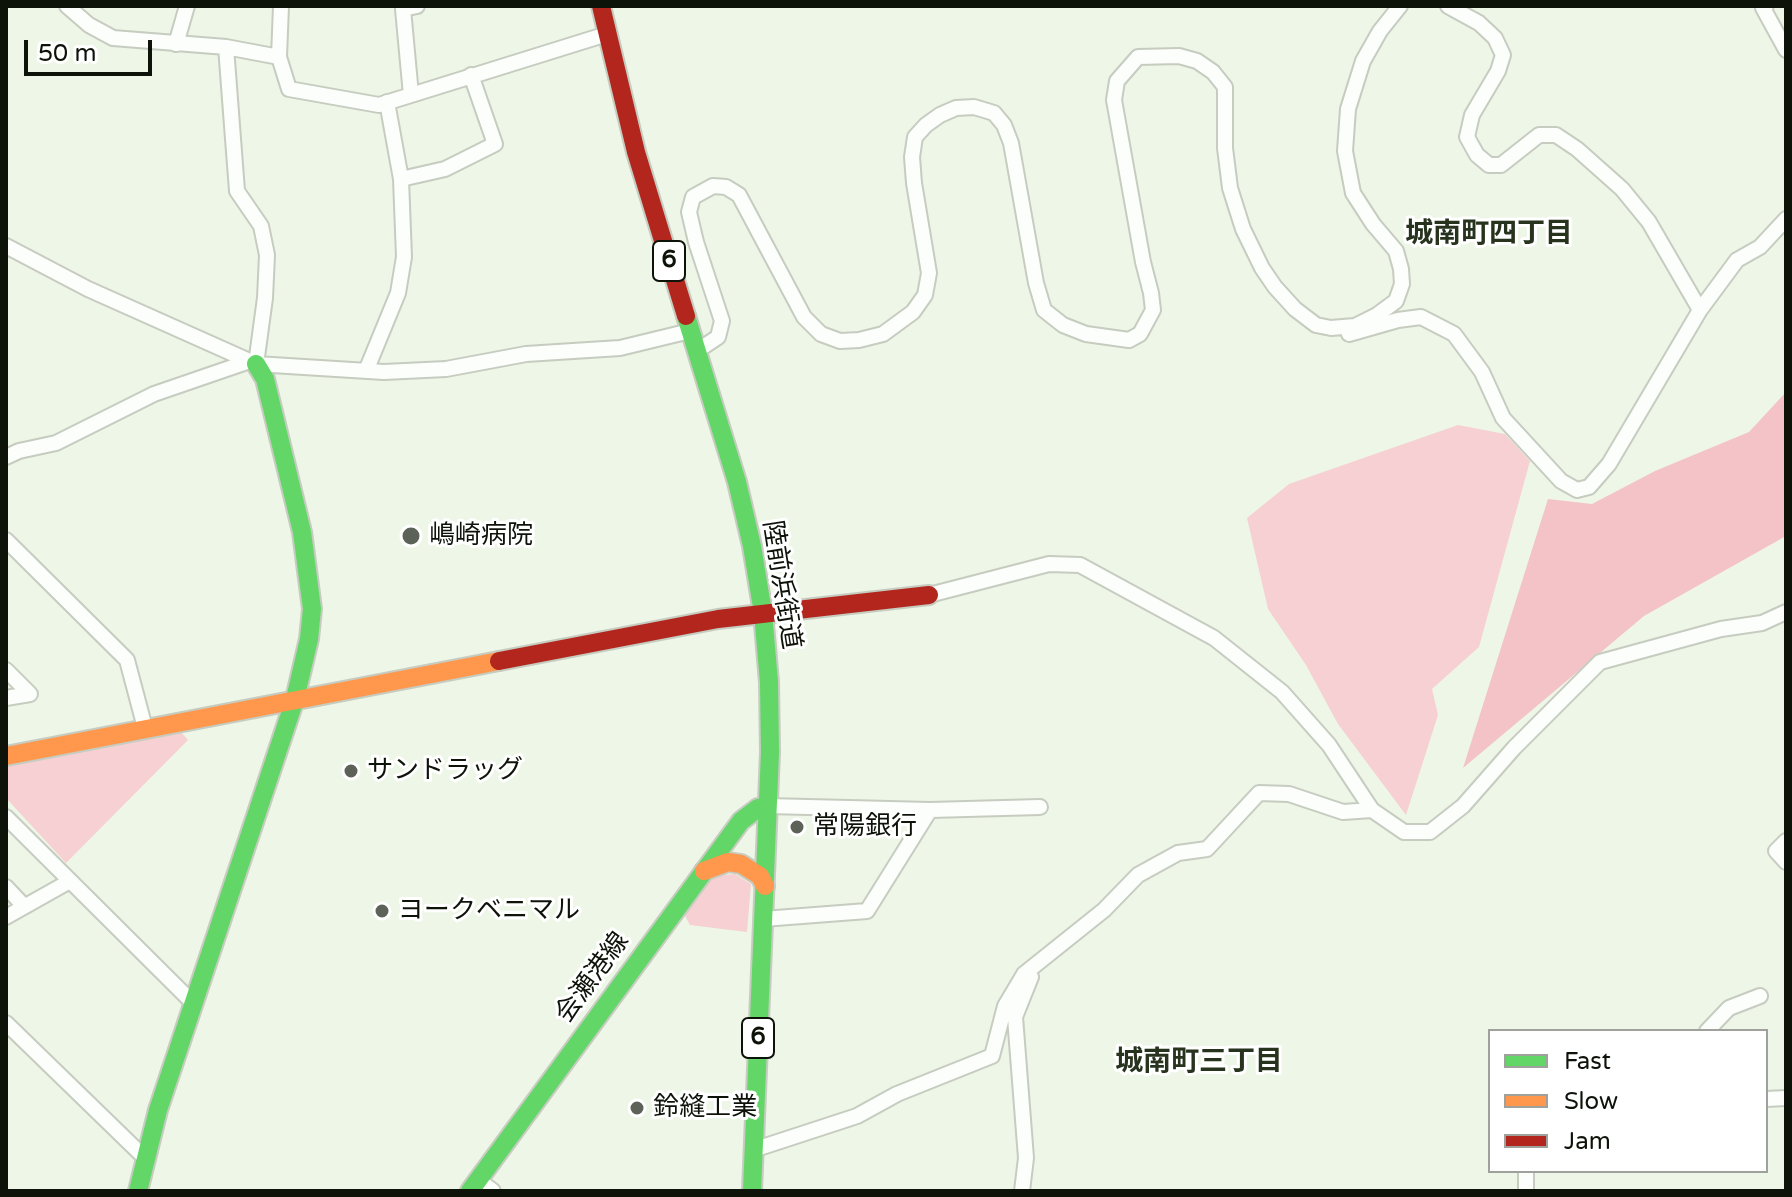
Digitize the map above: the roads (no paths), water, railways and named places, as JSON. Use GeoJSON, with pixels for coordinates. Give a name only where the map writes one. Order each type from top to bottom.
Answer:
{"type":"FeatureCollection","features":[{"type":"Feature","properties":{"kind":"main road","name":"陸前浜街道"},"geometry":{"type":"LineString","coordinates":[[601,6],[636,152],[737,482],[763,613],[769,698],[767,806],[752,1191]]}},
{"type":"Feature","properties":{"kind":"main road"},"geometry":{"type":"LineString","coordinates":[[138,1191],[145,1158],[193,1003],[295,699],[309,639],[312,609],[302,532],[265,379],[253,363]]}},
{"type":"Feature","properties":{"kind":"main road"},"geometry":{"type":"LineString","coordinates":[[6,756],[718,619],[929,595]]}},
{"type":"Feature","properties":{"kind":"main road","name":"会瀬港線"},"geometry":{"type":"LineString","coordinates":[[481,1187],[741,821],[758,808],[767,806]]}},
{"type":"Feature","properties":{"kind":"main road"},"geometry":{"type":"LineString","coordinates":[[704,871],[728,862],[741,864],[760,876],[765,886]]}},
{"type":"Feature","properties":{"kind":"street"},"geometry":{"type":"LineString","coordinates":[[67,6],[89,25],[113,38],[226,47],[279,57]]}},
{"type":"Feature","properties":{"kind":"street"},"geometry":{"type":"LineString","coordinates":[[176,44],[187,6]]}},
{"type":"Feature","properties":{"kind":"street"},"geometry":{"type":"LineString","coordinates":[[281,6],[279,57],[289,89],[379,105],[607,34]]}},
{"type":"Feature","properties":{"kind":"street"},"geometry":{"type":"LineString","coordinates":[[411,95],[403,9],[417,6]]}},
{"type":"Feature","properties":{"kind":"street"},"geometry":{"type":"LineString","coordinates":[[1316,325],[1331,328],[1355,326],[1396,301],[1402,284],[1396,251],[1353,193],[1345,151],[1348,109],[1363,61],[1380,31],[1400,6]]}},
{"type":"Feature","properties":{"kind":"street"},"geometry":{"type":"LineString","coordinates":[[1448,6],[1479,23],[1495,38],[1503,55],[1498,71],[1472,115],[1467,137],[1477,155],[1489,165],[1501,165],[1539,135],[1556,135],[1577,149],[1622,189],[1649,222],[1700,310]]}},
{"type":"Feature","properties":{"kind":"street"},"geometry":{"type":"LineString","coordinates":[[1766,6],[1763,8],[1786,50]]}},
{"type":"Feature","properties":{"kind":"street"},"geometry":{"type":"LineString","coordinates":[[226,47],[237,191],[261,226],[267,255],[265,298],[253,363]]}},
{"type":"Feature","properties":{"kind":"street"},"geometry":{"type":"LineString","coordinates":[[697,351],[718,337],[722,321],[696,242],[689,212],[693,197],[713,186],[726,187],[739,195],[804,317],[821,334],[840,341],[883,334],[913,312],[925,295],[929,273],[914,183],[912,157],[915,137],[940,115],[956,108],[974,107],[994,113],[1004,125],[1011,143],[1036,283],[1044,310],[1063,325],[1086,334],[1129,340],[1140,334],[1153,310],[1114,100],[1117,81],[1138,57],[1179,56],[1197,61],[1213,72],[1225,87],[1225,148],[1230,188],[1243,229],[1262,268],[1295,309],[1324,332],[1343,336],[1398,320],[1421,317],[1454,334],[1482,372],[1503,418],[1561,481],[1577,490],[1589,487],[1609,464],[1700,310],[1737,260],[1760,247],[1786,219]]}},
{"type":"Feature","properties":{"kind":"street"},"geometry":{"type":"LineString","coordinates":[[401,179],[445,169],[495,144],[471,75]]}},
{"type":"Feature","properties":{"kind":"street"},"geometry":{"type":"LineString","coordinates":[[366,371],[398,293],[404,257],[401,179],[387,102]]}},
{"type":"Feature","properties":{"kind":"street"},"geometry":{"type":"LineString","coordinates":[[6,246],[88,289],[253,363],[366,371],[446,369],[526,354],[620,348],[690,331]]}},
{"type":"Feature","properties":{"kind":"street"},"geometry":{"type":"LineString","coordinates":[[6,457],[56,443],[154,394],[253,363]]}},
{"type":"Feature","properties":{"kind":"street"},"geometry":{"type":"LineString","coordinates":[[6,540],[127,660],[145,728]]}},
{"type":"Feature","properties":{"kind":"street"},"geometry":{"type":"LineString","coordinates":[[929,595],[1049,564],[1080,565],[1214,638],[1282,692],[1329,745],[1372,810],[1404,832],[1430,832],[1463,806],[1514,748],[1600,662],[1721,629],[1762,623],[1786,612]]}},
{"type":"Feature","properties":{"kind":"street"},"geometry":{"type":"LineString","coordinates":[[6,670],[30,694],[6,698]]}},
{"type":"Feature","properties":{"kind":"street"},"geometry":{"type":"LineString","coordinates":[[753,1150],[857,1116],[897,1094],[992,1056],[1005,1006],[1024,974],[1104,910],[1138,875],[1178,853],[1207,849],[1259,793],[1289,794],[1343,812],[1372,810]]}},
{"type":"Feature","properties":{"kind":"street"},"geometry":{"type":"LineString","coordinates":[[767,806],[930,810],[1040,807]]}},
{"type":"Feature","properties":{"kind":"street"},"geometry":{"type":"LineString","coordinates":[[763,919],[867,911],[930,810]]}},
{"type":"Feature","properties":{"kind":"street"},"geometry":{"type":"LineString","coordinates":[[6,817],[193,1003]]}},
{"type":"Feature","properties":{"kind":"street"},"geometry":{"type":"LineString","coordinates":[[1786,841],[1776,851],[1786,862]]}},
{"type":"Feature","properties":{"kind":"street"},"geometry":{"type":"LineString","coordinates":[[6,917],[70,881]]}},
{"type":"Feature","properties":{"kind":"street"},"geometry":{"type":"LineString","coordinates":[[6,887],[24,906]]}},
{"type":"Feature","properties":{"kind":"street"},"geometry":{"type":"LineString","coordinates":[[1022,1191],[1026,1158],[1015,1017],[1035,965]]}},
{"type":"Feature","properties":{"kind":"street"},"geometry":{"type":"LineString","coordinates":[[1709,1029],[1729,1008],[1760,996]]}},
{"type":"Feature","properties":{"kind":"street"},"geometry":{"type":"LineString","coordinates":[[6,1023],[145,1158]]}},
{"type":"Feature","properties":{"kind":"place","name":"嶋崎病院"},"geometry":{"type":"Point","coordinates":[411,536]}},
{"type":"Feature","properties":{"kind":"place","name":"サンドラッグ"},"geometry":{"type":"Point","coordinates":[351,771]}},
{"type":"Feature","properties":{"kind":"place","name":"常陽銀行"},"geometry":{"type":"Point","coordinates":[797,827]}},
{"type":"Feature","properties":{"kind":"place","name":"ヨークベニマル"},"geometry":{"type":"Point","coordinates":[382,911]}},
{"type":"Feature","properties":{"kind":"place","name":"鈴縫工業"},"geometry":{"type":"Point","coordinates":[637,1108]}},
{"type":"Feature","properties":{"kind":"district","name":"城南町四丁目"},"geometry":{"type":"Point","coordinates":[1489,235]}},
{"type":"Feature","properties":{"kind":"district","name":"城南町三丁目"},"geometry":{"type":"Point","coordinates":[1199,1063]}}]}
